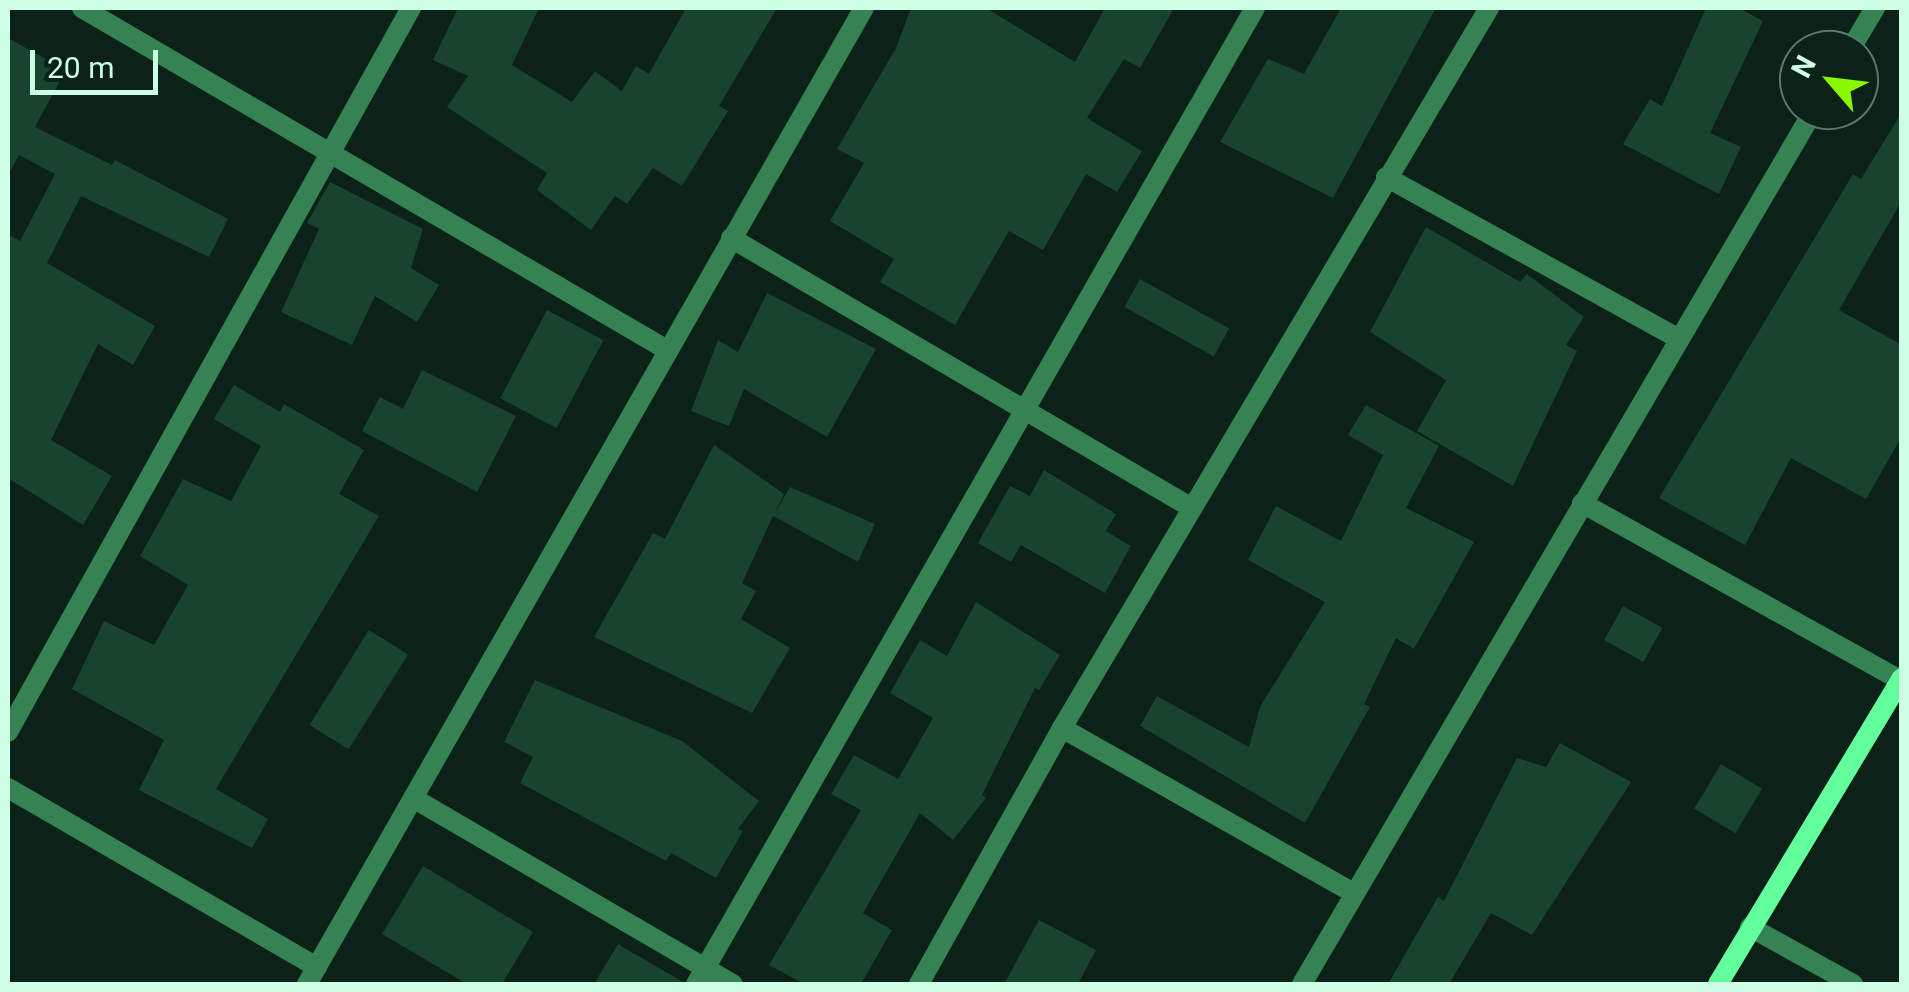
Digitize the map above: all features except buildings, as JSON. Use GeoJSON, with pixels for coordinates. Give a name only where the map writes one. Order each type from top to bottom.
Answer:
{"type":"FeatureCollection","features":[{"type":"Feature","properties":{"kind":"street"},"geometry":{"type":"LineString","coordinates":[[82,8],[667,350]]}},
{"type":"Feature","properties":{"kind":"street"},"geometry":{"type":"LineString","coordinates":[[8,732],[411,8]]}},
{"type":"Feature","properties":{"kind":"street"},"geometry":{"type":"LineString","coordinates":[[8,816],[13,791],[312,976],[864,8]]}},
{"type":"Feature","properties":{"kind":"street"},"geometry":{"type":"LineString","coordinates":[[701,976],[1254,8]]}},
{"type":"Feature","properties":{"kind":"street"},"geometry":{"type":"LineString","coordinates":[[920,984],[1062,728],[1489,8]]}},
{"type":"Feature","properties":{"kind":"street"},"geometry":{"type":"LineString","coordinates":[[1862,30],[1875,8]]}},
{"type":"Feature","properties":{"kind":"street"},"geometry":{"type":"LineString","coordinates":[[1302,984],[1802,130]]}},
{"type":"Feature","properties":{"kind":"street"},"geometry":{"type":"LineString","coordinates":[[1386,177],[1679,340]]}},
{"type":"Feature","properties":{"kind":"street"},"geometry":{"type":"LineString","coordinates":[[730,238],[1192,508]]}},
{"type":"Feature","properties":{"kind":"street"},"geometry":{"type":"LineString","coordinates":[[1582,503],[1901,678],[1718,984]]}},
{"type":"Feature","properties":{"kind":"street"},"geometry":{"type":"LineString","coordinates":[[1062,728],[1354,894]]}},
{"type":"Feature","properties":{"kind":"street"},"geometry":{"type":"LineString","coordinates":[[413,798],[701,976],[733,984]]}},
{"type":"Feature","properties":{"kind":"street"},"geometry":{"type":"LineString","coordinates":[[1750,927],[1853,984]]}}]}
